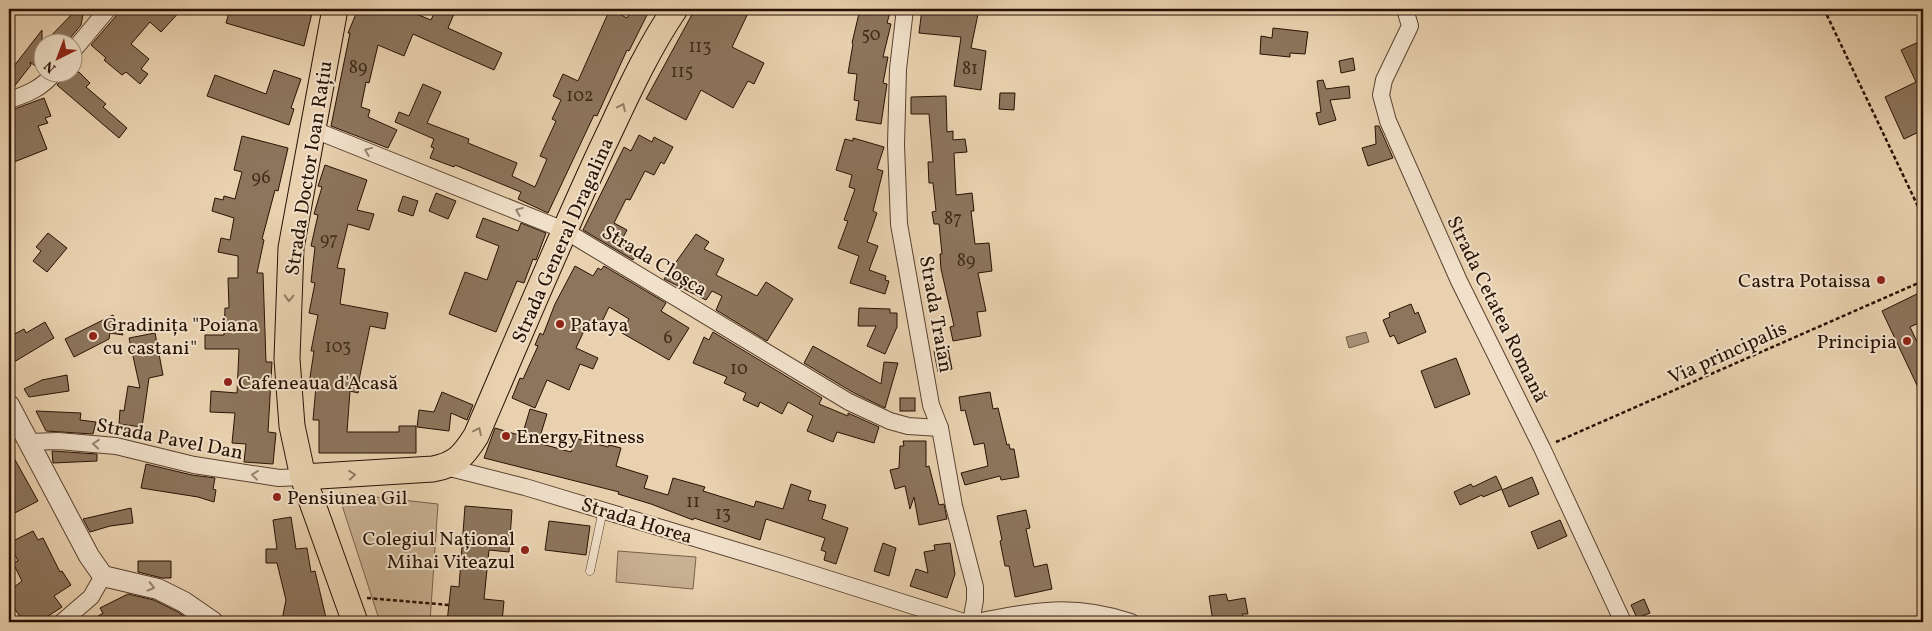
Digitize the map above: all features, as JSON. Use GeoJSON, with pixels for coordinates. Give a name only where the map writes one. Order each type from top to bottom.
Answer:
{"type":"FeatureCollection","features":[{"type":"Feature","properties":{"kind":"main road","name":"Strada Doctor Ioan Rațiu"},"geometry":{"type":"LineString","coordinates":[[336,9],[291,248],[287,356],[292,426],[304,477],[355,622]]}},
{"type":"Feature","properties":{"kind":"main road","name":"Strada General Dragalina"},"geometry":{"type":"LineString","coordinates":[[446,467],[462,455],[476,436],[564,230],[638,71],[662,27],[675,9]]}},
{"type":"Feature","properties":{"kind":"main road","name":"Strada Horea"},"geometry":{"type":"LineString","coordinates":[[304,477],[355,475],[446,467]]}},
{"type":"Feature","properties":{"kind":"street"},"geometry":{"type":"LineString","coordinates":[[82,40],[108,9]]}},
{"type":"Feature","properties":{"kind":"street","name":"Strada Traian"},"geometry":{"type":"LineString","coordinates":[[905,9],[898,69],[896,145],[899,224],[931,405],[940,428],[954,506],[974,587],[975,600],[971,622]]}},
{"type":"Feature","properties":{"kind":"street","name":"Strada Cetatea Romană"},"geometry":{"type":"LineString","coordinates":[[1405,9],[1410,26],[1384,80],[1381,95],[1388,121],[1459,282],[1542,448],[1623,622]]}},
{"type":"Feature","properties":{"kind":"street"},"geometry":{"type":"LineString","coordinates":[[9,100],[34,92],[47,82]]}},
{"type":"Feature","properties":{"kind":"street","name":"Strada Cloșca"},"geometry":{"type":"LineString","coordinates":[[312,129],[564,230],[849,402],[890,421],[908,426],[940,428]]}},
{"type":"Feature","properties":{"kind":"street"},"geometry":{"type":"LineString","coordinates":[[9,404],[89,556],[103,576],[158,589],[184,602],[213,622]]}},
{"type":"Feature","properties":{"kind":"street","name":"Strada Pavel Dan"},"geometry":{"type":"LineString","coordinates":[[29,442],[58,441],[116,446],[194,465],[280,478],[304,477]]}},
{"type":"Feature","properties":{"kind":"street","name":"Strada Horea"},"geometry":{"type":"LineString","coordinates":[[446,467],[525,487],[603,510],[964,622]]}},
{"type":"Feature","properties":{"kind":"street"},"geometry":{"type":"LineString","coordinates":[[62,622],[91,597],[103,576]]}},
{"type":"Feature","properties":{"kind":"street"},"geometry":{"type":"LineString","coordinates":[[977,622],[1019,618],[1038,610],[1069,609],[1131,622]]}},
{"type":"Feature","properties":{"kind":"lane"},"geometry":{"type":"LineString","coordinates":[[590,571],[603,510]]}},
{"type":"Feature","properties":{"kind":"path"},"geometry":{"type":"LineString","coordinates":[[1824,9],[1923,217]]}},
{"type":"Feature","properties":{"kind":"path","name":"Via principalis"},"geometry":{"type":"LineString","coordinates":[[1542,448],[1923,281]]}},
{"type":"Feature","properties":{"kind":"path"},"geometry":{"type":"LineString","coordinates":[[346,596],[449,605]]}},
{"type":"Feature","properties":{"kind":"shaded area"},"geometry":{"type":"Polygon","coordinates":[[[1366,332],[1369,342],[1349,348],[1346,337],[1366,332]]]}},
{"type":"Feature","properties":{"kind":"shaded area"},"geometry":{"type":"Polygon","coordinates":[[[340,493],[438,504],[430,622],[380,622],[339,496],[340,493]]]}},
{"type":"Feature","properties":{"kind":"shaded area"},"geometry":{"type":"Polygon","coordinates":[[[618,551],[696,557],[693,589],[616,582],[618,551]]]}},
{"type":"Feature","properties":{"kind":"building"},"geometry":{"type":"Polygon","coordinates":[[[77,9],[84,9],[81,25],[75,32],[55,32],[77,9]]]}},
{"type":"Feature","properties":{"kind":"building"},"geometry":{"type":"Polygon","coordinates":[[[122,9],[182,9],[161,32],[150,22],[131,44],[149,59],[141,69],[148,74],[140,84],[126,72],[122,75],[104,60],[106,58],[91,45],[122,9]]]}},
{"type":"Feature","properties":{"kind":"building"},"geometry":{"type":"Polygon","coordinates":[[[230,9],[313,9],[304,46],[226,23],[230,9]]]}},
{"type":"Feature","properties":{"kind":"building"},"geometry":{"type":"Polygon","coordinates":[[[358,9],[404,9],[431,20],[436,9],[456,9],[448,28],[502,53],[494,70],[413,34],[404,56],[378,45],[369,83],[366,82],[361,107],[370,110],[368,117],[397,130],[388,148],[331,126],[350,33],[348,33],[358,9]]]}},
{"type":"Feature","properties":{"kind":"building"},"geometry":{"type":"Polygon","coordinates":[[[610,9],[627,18],[632,9],[647,15],[629,51],[627,50],[597,116],[594,115],[548,213],[518,199],[521,192],[455,165],[454,167],[430,158],[434,148],[431,147],[434,139],[395,122],[399,112],[409,116],[423,84],[441,92],[427,123],[469,139],[468,143],[517,163],[512,176],[535,187],[547,159],[540,156],[556,121],[552,119],[561,100],[553,96],[563,74],[578,81],[610,9]]]}},
{"type":"Feature","properties":{"kind":"building"},"geometry":{"type":"Polygon","coordinates":[[[695,9],[750,9],[732,47],[764,63],[754,84],[748,81],[733,108],[701,90],[686,120],[646,99],[695,9]]]}},
{"type":"Feature","properties":{"kind":"building"},"geometry":{"type":"Polygon","coordinates":[[[860,9],[891,9],[887,23],[891,24],[883,57],[888,57],[883,83],[887,84],[881,124],[856,120],[859,101],[854,100],[857,74],[848,73],[852,43],[860,9]]]}},
{"type":"Feature","properties":{"kind":"building"},"geometry":{"type":"Polygon","coordinates":[[[922,9],[979,9],[971,48],[986,51],[981,90],[954,86],[961,37],[919,33],[922,9]]]}},
{"type":"Feature","properties":{"kind":"building"},"geometry":{"type":"Polygon","coordinates":[[[1273,28],[1308,32],[1305,54],[1290,53],[1290,57],[1260,54],[1261,36],[1272,38],[1273,28]]]}},
{"type":"Feature","properties":{"kind":"building"},"geometry":{"type":"Polygon","coordinates":[[[1923,40],[1923,130],[1904,139],[1885,97],[1916,82],[1901,50],[1923,40]]]}},
{"type":"Feature","properties":{"kind":"building"},"geometry":{"type":"Polygon","coordinates":[[[32,43],[32,64],[30,62],[31,65],[13,88],[9,90],[9,61],[14,66],[32,43]]]}},
{"type":"Feature","properties":{"kind":"building"},"geometry":{"type":"Polygon","coordinates":[[[1353,58],[1355,70],[1341,73],[1339,61],[1353,58]]]}},
{"type":"Feature","properties":{"kind":"building"},"geometry":{"type":"Polygon","coordinates":[[[274,70],[301,79],[291,108],[294,109],[289,125],[207,96],[215,75],[266,94],[274,70]]]}},
{"type":"Feature","properties":{"kind":"building"},"geometry":{"type":"Polygon","coordinates":[[[82,75],[90,83],[86,87],[106,104],[103,107],[127,128],[119,138],[57,85],[60,82],[82,82],[82,75]]]}},
{"type":"Feature","properties":{"kind":"building"},"geometry":{"type":"Polygon","coordinates":[[[1323,80],[1326,89],[1349,86],[1350,98],[1330,100],[1336,120],[1319,125],[1316,113],[1321,112],[1317,81],[1323,80]]]}},
{"type":"Feature","properties":{"kind":"building"},"geometry":{"type":"Polygon","coordinates":[[[1000,93],[1015,93],[1014,110],[999,109],[1000,93]]]}},
{"type":"Feature","properties":{"kind":"building"},"geometry":{"type":"Polygon","coordinates":[[[946,96],[947,132],[953,131],[953,140],[965,139],[967,152],[954,153],[956,195],[972,193],[974,211],[971,211],[975,244],[989,243],[992,271],[978,273],[986,311],[977,312],[981,336],[953,341],[950,327],[954,326],[941,269],[940,254],[942,254],[939,224],[934,224],[932,212],[936,211],[933,183],[929,183],[928,162],[933,162],[929,114],[911,114],[911,97],[946,96]]]}},
{"type":"Feature","properties":{"kind":"building"},"geometry":{"type":"Polygon","coordinates":[[[44,98],[51,116],[45,118],[48,123],[38,126],[47,149],[9,164],[9,111],[44,98]]]}},
{"type":"Feature","properties":{"kind":"building"},"geometry":{"type":"Polygon","coordinates":[[[1375,126],[1379,126],[1393,158],[1368,166],[1362,148],[1376,144],[1375,126]]]}},
{"type":"Feature","properties":{"kind":"building"},"geometry":{"type":"Polygon","coordinates":[[[639,135],[652,142],[654,137],[673,147],[664,164],[661,162],[654,175],[645,171],[630,200],[626,199],[614,223],[627,230],[621,241],[638,251],[633,260],[583,230],[624,147],[631,151],[639,135]]]}},
{"type":"Feature","properties":{"kind":"building"},"geometry":{"type":"Polygon","coordinates":[[[242,136],[288,148],[278,191],[275,190],[262,239],[264,240],[257,273],[263,273],[266,362],[272,362],[268,432],[276,433],[273,464],[244,462],[246,444],[232,443],[235,413],[210,412],[211,391],[237,393],[239,349],[205,349],[205,335],[224,335],[225,308],[229,308],[228,278],[238,278],[238,256],[218,252],[221,238],[230,240],[234,218],[212,211],[215,198],[223,200],[224,196],[235,199],[242,172],[234,170],[242,136]]]}},
{"type":"Feature","properties":{"kind":"building"},"geometry":{"type":"Polygon","coordinates":[[[853,138],[884,147],[877,169],[883,171],[873,211],[877,213],[867,242],[878,246],[869,270],[886,276],[885,280],[889,281],[885,294],[850,283],[859,256],[838,248],[848,221],[844,220],[855,189],[849,187],[852,175],[836,170],[845,139],[853,141],[853,138]]]}},
{"type":"Feature","properties":{"kind":"building"},"geometry":{"type":"Polygon","coordinates":[[[325,165],[367,180],[357,210],[374,214],[369,230],[348,224],[337,268],[345,269],[340,304],[388,313],[385,329],[370,326],[358,393],[350,391],[347,432],[399,432],[399,426],[416,426],[416,453],[319,453],[319,420],[313,420],[316,386],[309,384],[314,351],[311,351],[318,315],[309,313],[315,283],[311,282],[315,247],[311,246],[318,215],[314,214],[322,187],[318,186],[325,165]]]}},
{"type":"Feature","properties":{"kind":"building"},"geometry":{"type":"Polygon","coordinates":[[[436,193],[456,201],[448,219],[429,211],[436,193]]]}},
{"type":"Feature","properties":{"kind":"building"},"geometry":{"type":"Polygon","coordinates":[[[403,196],[418,201],[413,216],[398,211],[403,196]]]}},
{"type":"Feature","properties":{"kind":"building"},"geometry":{"type":"Polygon","coordinates":[[[483,218],[518,231],[521,223],[546,233],[536,260],[533,259],[524,283],[517,281],[496,332],[449,314],[465,272],[487,280],[499,246],[476,237],[483,218]]]}},
{"type":"Feature","properties":{"kind":"building"},"geometry":{"type":"Polygon","coordinates":[[[48,233],[67,248],[47,272],[33,261],[41,251],[36,247],[48,233]]]}},
{"type":"Feature","properties":{"kind":"building"},"geometry":{"type":"Polygon","coordinates":[[[696,234],[709,242],[704,249],[724,259],[716,275],[757,296],[766,282],[793,299],[767,341],[716,310],[722,296],[712,291],[706,300],[664,279],[696,234]]]}},
{"type":"Feature","properties":{"kind":"building"},"geometry":{"type":"Polygon","coordinates":[[[575,266],[593,276],[598,268],[601,270],[604,266],[666,303],[661,311],[689,328],[669,360],[622,333],[629,319],[609,307],[600,326],[589,320],[576,348],[598,358],[593,369],[580,364],[569,390],[547,380],[535,408],[512,398],[520,378],[523,379],[538,346],[535,345],[540,333],[543,335],[555,304],[575,266]]]}},
{"type":"Feature","properties":{"kind":"building","name":"Principia"},"geometry":{"type":"Polygon","coordinates":[[[1923,291],[1923,321],[1910,327],[1923,354],[1923,398],[1882,311],[1923,291]]]}},
{"type":"Feature","properties":{"kind":"building"},"geometry":{"type":"Polygon","coordinates":[[[1411,304],[1415,314],[1418,312],[1426,332],[1398,344],[1394,335],[1390,337],[1383,320],[1390,317],[1389,313],[1411,304]]]}},
{"type":"Feature","properties":{"kind":"building"},"geometry":{"type":"Polygon","coordinates":[[[859,308],[890,309],[890,313],[897,313],[897,327],[885,354],[867,346],[876,326],[858,326],[859,308]]]}},
{"type":"Feature","properties":{"kind":"building","name":"Gradinița \"Poiana cu castani\""},"geometry":{"type":"Polygon","coordinates":[[[113,315],[123,335],[110,333],[109,339],[74,357],[65,339],[113,315]]]}},
{"type":"Feature","properties":{"kind":"building"},"geometry":{"type":"Polygon","coordinates":[[[45,322],[54,338],[9,365],[9,337],[24,329],[26,333],[45,322]]]}},
{"type":"Feature","properties":{"kind":"building"},"geometry":{"type":"Polygon","coordinates":[[[713,332],[822,398],[819,404],[848,416],[848,413],[879,427],[874,443],[837,432],[833,442],[807,431],[813,416],[788,402],[782,414],[760,402],[758,407],[743,400],[746,393],[724,383],[727,377],[693,363],[704,337],[709,340],[713,332]]]}},
{"type":"Feature","properties":{"kind":"building"},"geometry":{"type":"Polygon","coordinates":[[[155,333],[163,375],[149,378],[142,427],[119,424],[120,410],[124,411],[128,386],[140,388],[129,338],[155,333]]]}},
{"type":"Feature","properties":{"kind":"building"},"geometry":{"type":"Polygon","coordinates":[[[813,346],[881,384],[884,362],[898,363],[885,408],[854,393],[804,363],[813,346]]]}},
{"type":"Feature","properties":{"kind":"building"},"geometry":{"type":"Polygon","coordinates":[[[948,349],[952,369],[938,372],[934,351],[948,349]]]}},
{"type":"Feature","properties":{"kind":"building"},"geometry":{"type":"Polygon","coordinates":[[[1456,358],[1470,394],[1435,408],[1421,371],[1456,358]]]}},
{"type":"Feature","properties":{"kind":"building"},"geometry":{"type":"Polygon","coordinates":[[[67,375],[69,391],[29,397],[24,389],[42,380],[67,375]]]}},
{"type":"Feature","properties":{"kind":"building"},"geometry":{"type":"Polygon","coordinates":[[[442,392],[473,405],[467,420],[451,413],[449,431],[417,427],[419,410],[434,412],[442,392]]]}},
{"type":"Feature","properties":{"kind":"building"},"geometry":{"type":"Polygon","coordinates":[[[990,392],[993,409],[998,408],[1007,445],[1009,444],[1010,449],[1014,449],[1019,477],[1001,480],[1000,476],[965,485],[961,473],[988,466],[984,443],[974,445],[965,410],[961,411],[959,397],[990,392]]]}},
{"type":"Feature","properties":{"kind":"building"},"geometry":{"type":"Polygon","coordinates":[[[900,398],[915,398],[915,411],[900,411],[900,398]]]}},
{"type":"Feature","properties":{"kind":"building"},"geometry":{"type":"Polygon","coordinates":[[[530,409],[547,414],[538,443],[571,452],[575,438],[608,447],[609,445],[621,448],[616,466],[648,476],[644,488],[668,495],[673,478],[705,487],[703,491],[754,507],[756,501],[783,509],[791,484],[811,491],[808,500],[826,505],[822,519],[848,528],[836,564],[824,560],[826,552],[821,550],[825,538],[766,519],[760,540],[694,518],[693,520],[618,494],[619,492],[484,458],[495,428],[522,436],[530,409]]]}},
{"type":"Feature","properties":{"kind":"building"},"geometry":{"type":"Polygon","coordinates":[[[36,411],[81,413],[80,420],[96,422],[93,434],[46,431],[36,411]]]}},
{"type":"Feature","properties":{"kind":"building"},"geometry":{"type":"Polygon","coordinates":[[[903,441],[926,441],[926,467],[929,466],[939,505],[944,504],[947,519],[919,525],[914,497],[910,509],[905,486],[895,489],[890,470],[899,468],[900,446],[904,446],[903,441]]]}},
{"type":"Feature","properties":{"kind":"building"},"geometry":{"type":"Polygon","coordinates":[[[9,449],[38,501],[9,516],[9,449]]]}},
{"type":"Feature","properties":{"kind":"building"},"geometry":{"type":"Polygon","coordinates":[[[52,451],[97,454],[97,461],[53,463],[52,451]]]}},
{"type":"Feature","properties":{"kind":"building"},"geometry":{"type":"Polygon","coordinates":[[[146,464],[192,475],[215,478],[213,489],[216,490],[214,502],[198,497],[141,488],[146,464]]]}},
{"type":"Feature","properties":{"kind":"building"},"geometry":{"type":"Polygon","coordinates":[[[1496,476],[1502,489],[1483,497],[1482,495],[1460,505],[1454,492],[1471,484],[1473,487],[1496,476]]]}},
{"type":"Feature","properties":{"kind":"building"},"geometry":{"type":"Polygon","coordinates":[[[1532,477],[1539,494],[1509,507],[1502,490],[1532,477]]]}},
{"type":"Feature","properties":{"kind":"building"},"geometry":{"type":"Polygon","coordinates":[[[465,506],[512,510],[509,552],[489,550],[484,599],[504,601],[502,622],[447,622],[451,586],[459,587],[465,506]]]}},
{"type":"Feature","properties":{"kind":"building"},"geometry":{"type":"Polygon","coordinates":[[[131,508],[133,523],[110,526],[90,532],[83,519],[131,508]]]}},
{"type":"Feature","properties":{"kind":"building"},"geometry":{"type":"Polygon","coordinates":[[[1026,510],[1030,528],[1026,529],[1034,567],[1047,564],[1052,589],[1015,597],[1009,566],[1005,566],[997,516],[1026,510]]]}},
{"type":"Feature","properties":{"kind":"building"},"geometry":{"type":"Polygon","coordinates":[[[291,517],[296,549],[307,548],[311,572],[315,571],[327,622],[291,622],[282,620],[286,600],[277,563],[266,563],[266,549],[277,549],[273,520],[291,517]]]}},
{"type":"Feature","properties":{"kind":"building"},"geometry":{"type":"Polygon","coordinates":[[[1560,520],[1567,536],[1538,549],[1531,532],[1560,520]]]}},
{"type":"Feature","properties":{"kind":"building"},"geometry":{"type":"Polygon","coordinates":[[[549,521],[590,526],[586,555],[545,550],[549,521]]]}},
{"type":"Feature","properties":{"kind":"building"},"geometry":{"type":"Polygon","coordinates":[[[33,531],[38,540],[43,538],[60,572],[62,571],[71,585],[54,596],[62,607],[39,622],[24,622],[9,601],[9,591],[22,581],[13,563],[18,561],[9,543],[33,531]]]}},
{"type":"Feature","properties":{"kind":"building"},"geometry":{"type":"Polygon","coordinates":[[[883,543],[896,548],[889,576],[874,571],[883,543]]]}},
{"type":"Feature","properties":{"kind":"building"},"geometry":{"type":"Polygon","coordinates":[[[950,543],[955,574],[947,598],[910,586],[916,569],[928,573],[924,552],[935,550],[934,545],[950,543]]]}},
{"type":"Feature","properties":{"kind":"building"},"geometry":{"type":"Polygon","coordinates":[[[138,561],[171,561],[171,578],[162,578],[138,572],[138,561]]]}},
{"type":"Feature","properties":{"kind":"building"},"geometry":{"type":"Polygon","coordinates":[[[128,594],[154,600],[178,612],[192,622],[89,622],[103,613],[100,608],[128,594]]]}},
{"type":"Feature","properties":{"kind":"building"},"geometry":{"type":"Polygon","coordinates":[[[1226,594],[1228,601],[1245,598],[1248,614],[1242,614],[1246,622],[1213,622],[1209,596],[1226,594]]]}},
{"type":"Feature","properties":{"kind":"building"},"geometry":{"type":"Polygon","coordinates":[[[1644,599],[1650,613],[1637,618],[1631,605],[1644,599]]]}},
{"type":"Feature","properties":{"kind":"place","name":"Castra Potaissa"},"geometry":{"type":"Point","coordinates":[1881,280]}},
{"type":"Feature","properties":{"kind":"place","name":"Pataya"},"geometry":{"type":"Point","coordinates":[560,324]}},
{"type":"Feature","properties":{"kind":"place","name":"Gradinița \"Poiana cu castani\""},"geometry":{"type":"Point","coordinates":[93,336]}},
{"type":"Feature","properties":{"kind":"place","name":"Principia"},"geometry":{"type":"Point","coordinates":[1907,341]}},
{"type":"Feature","properties":{"kind":"place","name":"Cafeneaua d'Acasă"},"geometry":{"type":"Point","coordinates":[228,382]}},
{"type":"Feature","properties":{"kind":"place","name":"Energy Fitness"},"geometry":{"type":"Point","coordinates":[506,436]}},
{"type":"Feature","properties":{"kind":"place","name":"Pensiunea Gil"},"geometry":{"type":"Point","coordinates":[277,497]}},
{"type":"Feature","properties":{"kind":"place","name":"Colegiul Național Mihai Viteazul"},"geometry":{"type":"Point","coordinates":[525,550]}}]}
